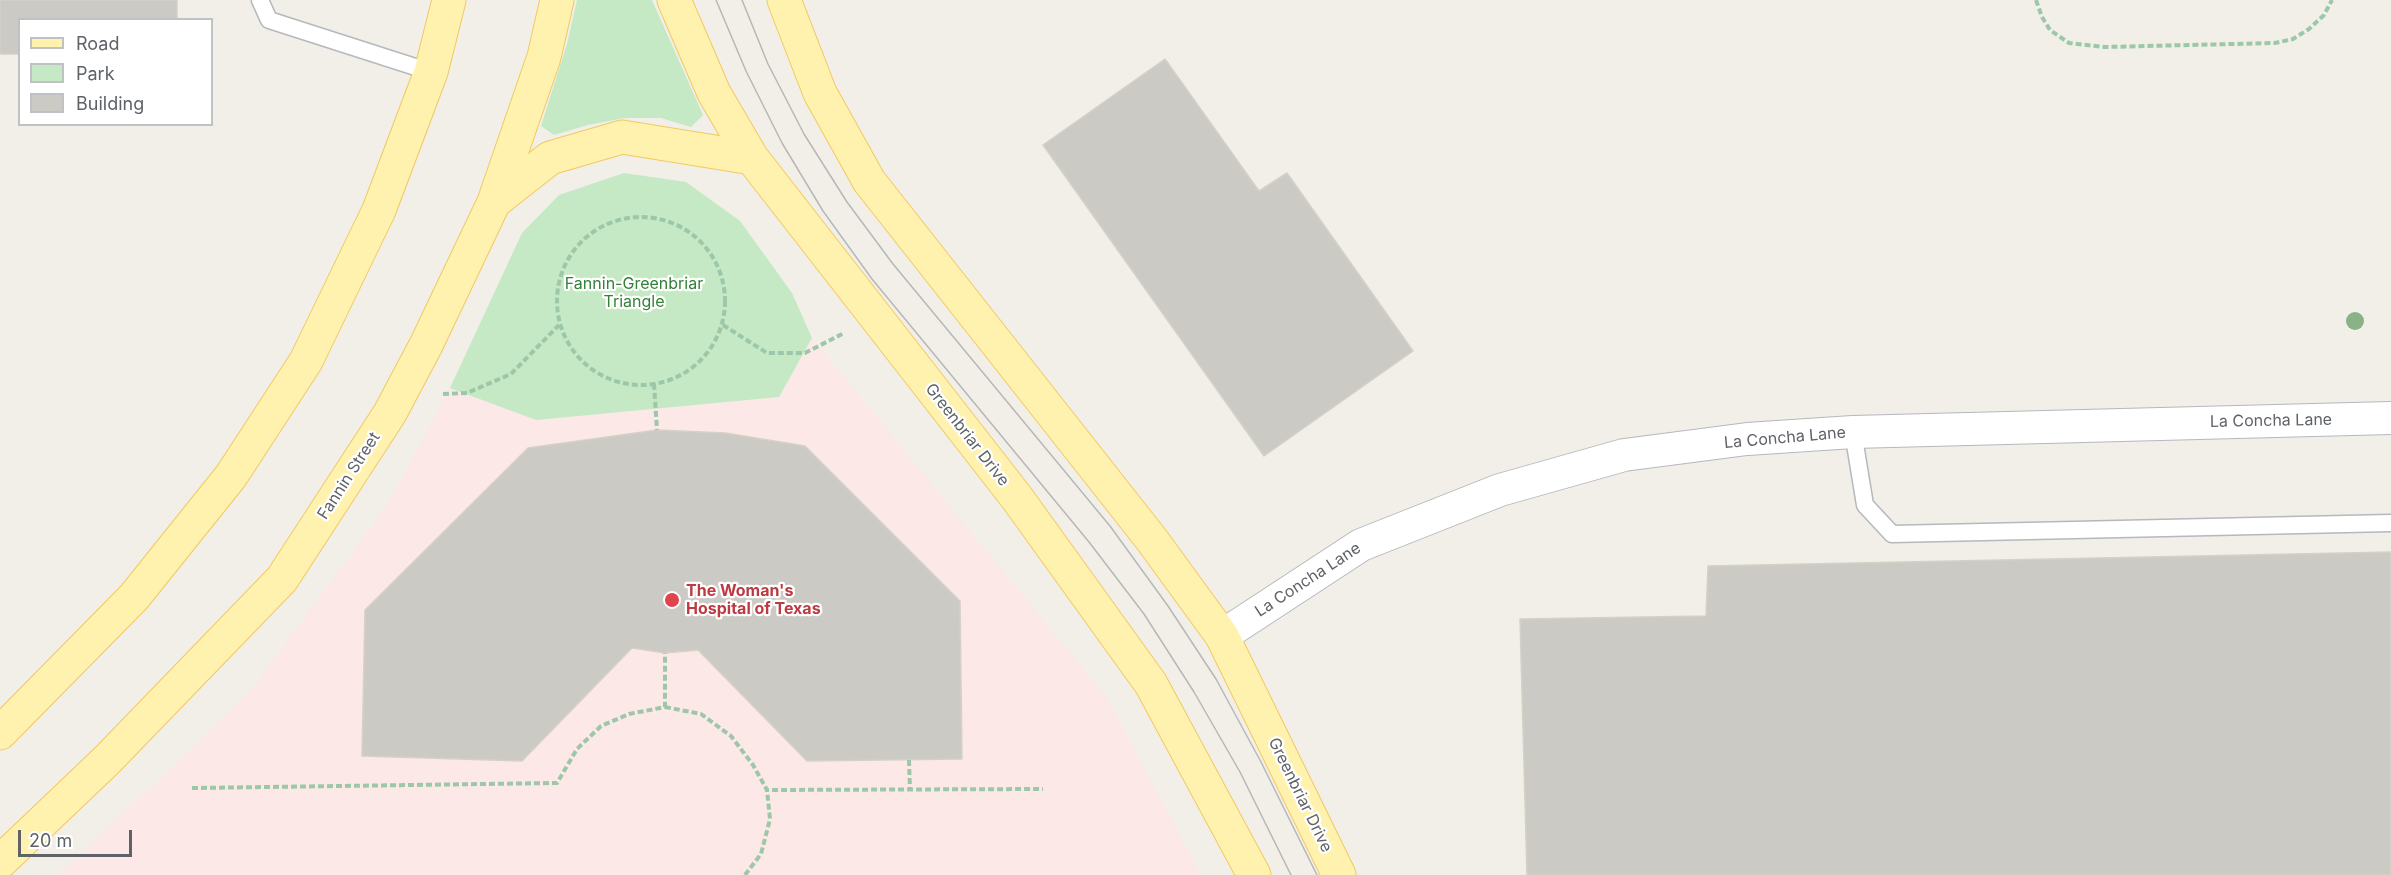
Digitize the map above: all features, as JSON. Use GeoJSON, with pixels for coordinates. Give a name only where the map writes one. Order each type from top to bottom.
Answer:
{"type":"FeatureCollection","features":[{"type":"Feature","properties":{"kind":"main road"},"geometry":{"type":"LineString","coordinates":[[0,733],[134,597],[231,476],[299,371],[379,210],[431,72],[448,0]]}},
{"type":"Feature","properties":{"kind":"main road","name":"Fannin Street"},"geometry":{"type":"LineString","coordinates":[[0,862],[107,760],[282,579],[390,413],[426,345],[495,202],[544,57],[557,0]]}},
{"type":"Feature","properties":{"kind":"main road","name":"Greenbriar Drive"},"geometry":{"type":"LineString","coordinates":[[674,0],[714,93],[752,158],[1017,498],[1151,684],[1254,875]]}},
{"type":"Feature","properties":{"kind":"main road","name":"Greenbriar Drive"},"geometry":{"type":"LineString","coordinates":[[784,0],[820,93],[869,181],[1152,540],[1222,636],[1339,875]]}},
{"type":"Feature","properties":{"kind":"main road"},"geometry":{"type":"LineString","coordinates":[[495,202],[549,158],[622,137],[752,158]]}},
{"type":"Feature","properties":{"kind":"street","name":"La Concha Lane"},"geometry":{"type":"LineString","coordinates":[[1222,636],[1360,545],[1500,490],[1624,455],[1747,439],[1854,432],[2391,418]]}},
{"type":"Feature","properties":{"kind":"lane"},"geometry":{"type":"LineString","coordinates":[[260,0],[269,20],[431,72]]}},
{"type":"Feature","properties":{"kind":"lane"},"geometry":{"type":"LineString","coordinates":[[1854,432],[1865,506],[1892,534],[2391,523]]}},
{"type":"Feature","properties":{"kind":"path"},"geometry":{"type":"LineString","coordinates":[[2036,0],[2050,30],[2069,43],[2105,47],[2275,43],[2293,39],[2309,29],[2324,15],[2332,0]]}},
{"type":"Feature","properties":{"kind":"path"},"geometry":{"type":"LineString","coordinates":[[630,217],[651,217],[679,225],[700,240],[717,264],[726,300],[723,325],[713,346],[693,368],[654,384],[633,385],[604,377],[573,351],[559,325],[558,284],[566,262],[592,232],[630,217]]}},
{"type":"Feature","properties":{"kind":"path"},"geometry":{"type":"LineString","coordinates":[[723,325],[767,353],[805,352],[836,338],[873,314]]}},
{"type":"Feature","properties":{"kind":"path"},"geometry":{"type":"LineString","coordinates":[[443,394],[467,393],[511,374],[559,325]]}},
{"type":"Feature","properties":{"kind":"path"},"geometry":{"type":"LineString","coordinates":[[654,384],[657,430]]}},
{"type":"Feature","properties":{"kind":"path"},"geometry":{"type":"LineString","coordinates":[[665,653],[665,707]]}},
{"type":"Feature","properties":{"kind":"path"},"geometry":{"type":"LineString","coordinates":[[192,788],[556,783],[577,749],[601,726],[629,714],[665,707],[701,714],[731,736],[753,765],[767,790],[770,819],[761,854],[745,875]]}},
{"type":"Feature","properties":{"kind":"path"},"geometry":{"type":"LineString","coordinates":[[909,760],[910,790]]}},
{"type":"Feature","properties":{"kind":"path"},"geometry":{"type":"LineString","coordinates":[[767,790],[1043,789]]}},
{"type":"Feature","properties":{"kind":"shaded area","name":"The Woman's Hospital of Texas"},"geometry":{"type":"Polygon","coordinates":[[[812,338],[1107,698],[1201,875],[58,875],[247,695],[388,504],[450,388],[536,420],[779,397],[812,338]]]}},
{"type":"Feature","properties":{"kind":"green space"},"geometry":{"type":"Polygon","coordinates":[[[577,0],[652,0],[703,115],[691,127],[661,118],[625,118],[588,125],[554,135],[541,126],[567,44],[577,0]]]}},
{"type":"Feature","properties":{"kind":"green space","name":"Fannin-Greenbriar Triangle"},"geometry":{"type":"Polygon","coordinates":[[[624,173],[686,182],[740,221],[792,293],[812,338],[779,397],[536,420],[450,388],[522,233],[559,195],[624,173]]]}},
{"type":"Feature","properties":{"kind":"building"},"geometry":{"type":"Polygon","coordinates":[[[0,0],[177,0],[177,18],[18,18],[18,54],[0,54],[0,0]]]}},
{"type":"Feature","properties":{"kind":"building"},"geometry":{"type":"Polygon","coordinates":[[[1165,59],[1259,191],[1287,173],[1413,351],[1264,456],[1043,145],[1165,59]]]}},
{"type":"Feature","properties":{"kind":"building"},"geometry":{"type":"Polygon","coordinates":[[[657,430],[725,433],[805,446],[960,601],[962,759],[807,761],[698,650],[665,653],[632,648],[522,761],[362,756],[365,610],[528,448],[657,430]]]}},
{"type":"Feature","properties":{"kind":"building"},"geometry":{"type":"Polygon","coordinates":[[[2391,552],[2391,875],[1527,875],[1520,619],[1706,616],[1708,566],[2391,552]]]}},
{"type":"Feature","properties":{"kind":"tram line"},"geometry":{"type":"LineString","coordinates":[[716,0],[746,71],[782,143],[823,211],[872,279],[1089,542],[1144,614],[1194,692],[1240,772],[1291,875]]}},
{"type":"Feature","properties":{"kind":"tram line"},"geometry":{"type":"LineString","coordinates":[[742,0],[768,64],[804,134],[847,202],[893,264],[1110,526],[1168,606],[1216,679],[1261,762],[1317,875]]}},
{"type":"Feature","properties":{"kind":"place","name":"The Woman's Hospital of Texas"},"geometry":{"type":"Point","coordinates":[672,600]}}]}
